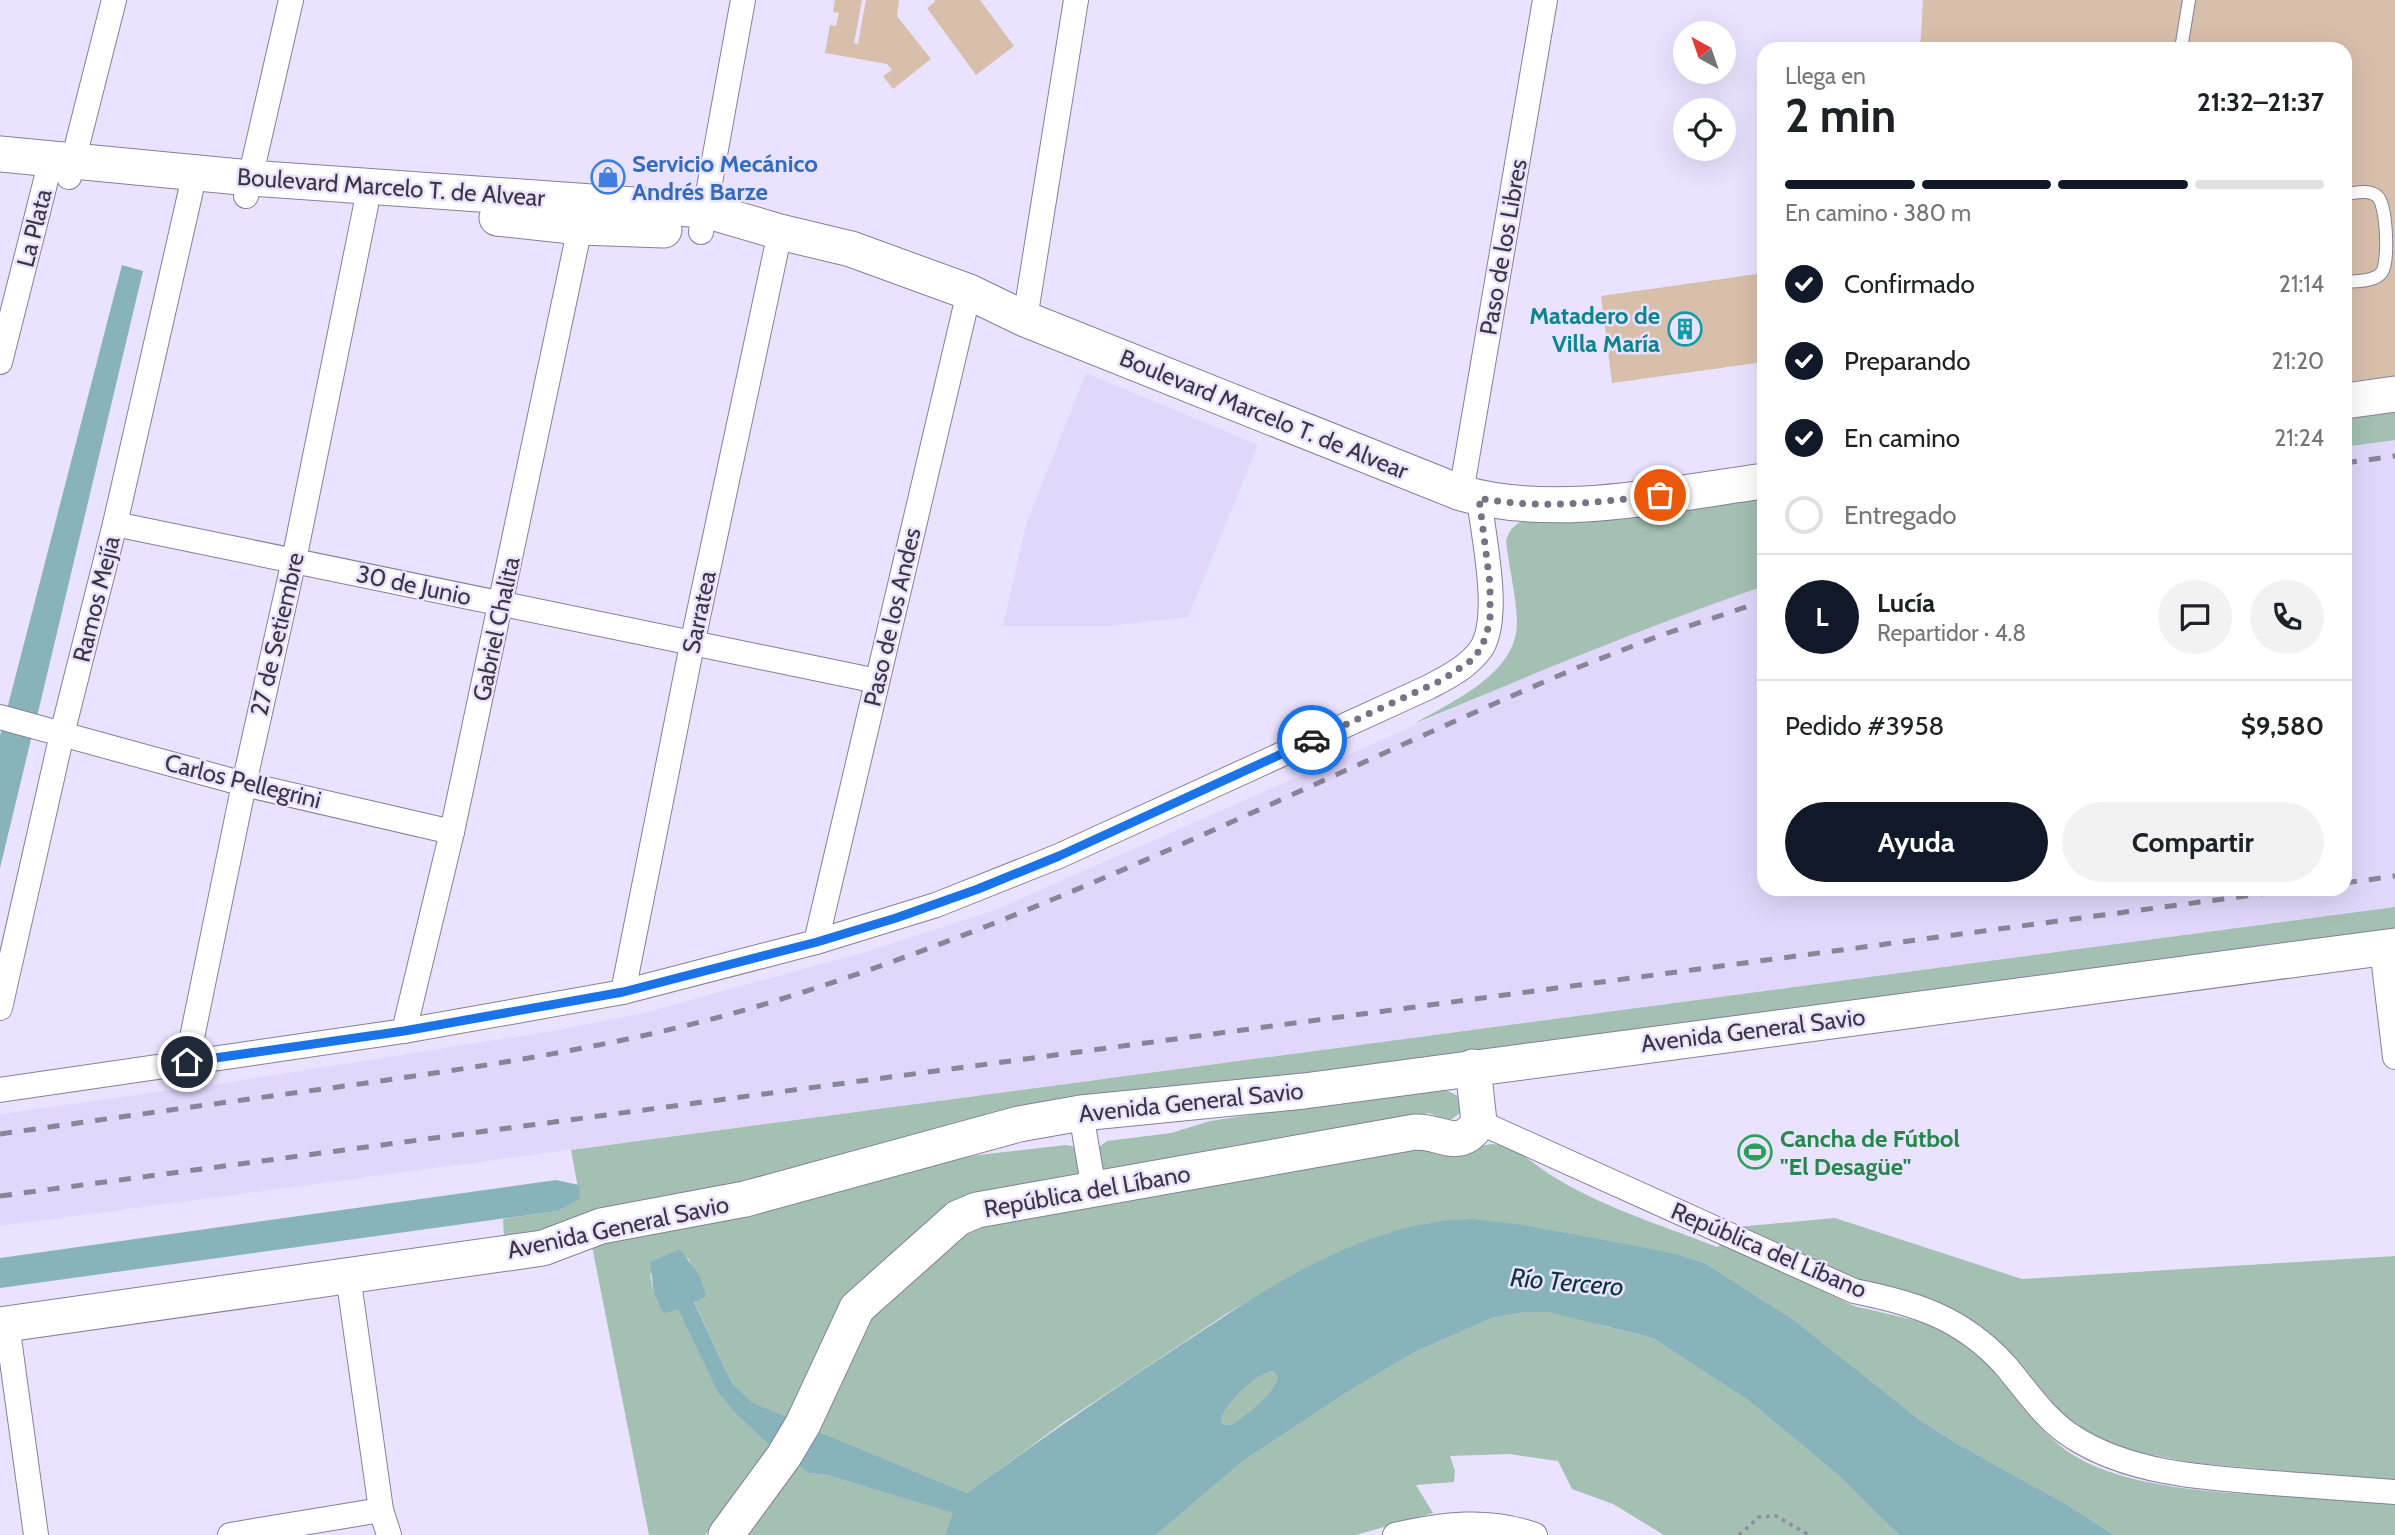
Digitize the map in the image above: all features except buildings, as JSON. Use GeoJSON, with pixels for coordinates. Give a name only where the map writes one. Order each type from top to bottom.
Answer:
{"type":"FeatureCollection","features":[{"type":"Feature","properties":{"kind":"main road","name":"Boulevard Marcelo T. de Alvear"},"geometry":{"type":"LineString","coordinates":[[0,154],[63,171],[191,190],[248,187],[366,205],[580,226],[703,221]]}},
{"type":"Feature","properties":{"kind":"main road","name":"Boulevard Marcelo T. de Alvear"},"geometry":{"type":"LineString","coordinates":[[0,172],[63,171],[703,221],[780,232],[851,250],[969,292],[1025,318],[1470,496],[1502,503],[1533,505],[1589,503],[1757,482]]}},
{"type":"Feature","properties":{"kind":"main road"},"geometry":{"type":"LineString","coordinates":[[2352,400],[2395,394]]}},
{"type":"Feature","properties":{"kind":"main road","name":"Avenida General Savio"},"geometry":{"type":"LineString","coordinates":[[4,1324],[543,1248],[601,1226],[745,1199],[867,1167],[982,1148],[1083,1124],[1178,1124],[1304,1091],[2388,947]]}},
{"type":"Feature","properties":{"kind":"main road"},"geometry":{"type":"LineString","coordinates":[[1473,1067],[1479,1122]]}},
{"type":"Feature","properties":{"kind":"main road","name":"República del Líbano"},"geometry":{"type":"LineString","coordinates":[[726,1535],[784,1456],[803,1424],[857,1308],[950,1223],[967,1213],[1415,1132],[1428,1132],[1451,1140],[1458,1139],[1467,1136],[1479,1122]]}},
{"type":"Feature","properties":{"kind":"street","name":"La Plata"},"geometry":{"type":"LineString","coordinates":[[0,362],[63,171],[114,0]]}},
{"type":"Feature","properties":{"kind":"street"},"geometry":{"type":"LineString","coordinates":[[248,187],[291,0]]}},
{"type":"Feature","properties":{"kind":"street"},"geometry":{"type":"LineString","coordinates":[[703,221],[743,0]]}},
{"type":"Feature","properties":{"kind":"street"},"geometry":{"type":"LineString","coordinates":[[1025,318],[1076,0]]}},
{"type":"Feature","properties":{"kind":"street","name":"Paso de los Libres"},"geometry":{"type":"LineString","coordinates":[[0,1090],[404,1031],[623,992],[817,942],[936,905],[1059,856],[1455,673],[1472,660],[1482,647],[1490,622],[1490,584],[1470,496],[1545,0]]}},
{"type":"Feature","properties":{"kind":"street","name":"Ramos Mejía"},"geometry":{"type":"LineString","coordinates":[[0,1007],[191,190]]}},
{"type":"Feature","properties":{"kind":"street","name":"27 de Setiembre"},"geometry":{"type":"LineString","coordinates":[[187,1062],[244,784],[294,560],[366,205]]}},
{"type":"Feature","properties":{"kind":"street","name":"Gabriel Chalita"},"geometry":{"type":"LineString","coordinates":[[404,1031],[452,832],[580,226]]}},
{"type":"Feature","properties":{"kind":"street","name":"Sarratea"},"geometry":{"type":"LineString","coordinates":[[623,992],[692,645],[780,232]]}},
{"type":"Feature","properties":{"kind":"street","name":"Paso de los Andes"},"geometry":{"type":"LineString","coordinates":[[817,942],[969,292]]}},
{"type":"Feature","properties":{"kind":"street","name":"30 de Junio"},"geometry":{"type":"LineString","coordinates":[[115,524],[877,681]]}},
{"type":"Feature","properties":{"kind":"street","name":"Carlos Pellegrini"},"geometry":{"type":"LineString","coordinates":[[2,718],[244,784],[452,832]]}},
{"type":"Feature","properties":{"kind":"street"},"geometry":{"type":"LineString","coordinates":[[2388,947],[2395,1057]]}},
{"type":"Feature","properties":{"kind":"street","name":"República del Líbano"},"geometry":{"type":"LineString","coordinates":[[1479,1122],[1854,1291],[1904,1301],[1956,1324],[2002,1362],[2052,1419],[2071,1436],[2101,1453],[2139,1464],[2222,1479],[2395,1492]]}},
{"type":"Feature","properties":{"kind":"street"},"geometry":{"type":"LineString","coordinates":[[1083,1124],[1094,1190]]}},
{"type":"Feature","properties":{"kind":"street"},"geometry":{"type":"LineString","coordinates":[[348,1275],[381,1510],[389,1535]]}},
{"type":"Feature","properties":{"kind":"street"},"geometry":{"type":"LineString","coordinates":[[4,1324],[36,1535]]}},
{"type":"Feature","properties":{"kind":"street"},"geometry":{"type":"LineString","coordinates":[[230,1535],[381,1510]]}},
{"type":"Feature","properties":{"kind":"street"},"geometry":{"type":"LineString","coordinates":[[1395,1535],[1452,1524],[1482,1524],[1509,1527],[1535,1535]]}},
{"type":"Feature","properties":{"kind":"lane"},"geometry":{"type":"LineString","coordinates":[[2182,42],[2189,0]]}},
{"type":"Feature","properties":{"kind":"lane"},"geometry":{"type":"LineString","coordinates":[[2352,193],[2368,191],[2379,197],[2384,208],[2386,258],[2382,271],[2374,278],[2352,281]]}},
{"type":"Feature","properties":{"kind":"path"},"geometry":{"type":"LineString","coordinates":[[1739,1535],[1759,1517],[1776,1516],[1809,1535]]}},
{"type":"Feature","properties":{"kind":"shaded area"},"geometry":{"type":"Polygon","coordinates":[[[1086,373],[1258,445],[1188,617],[1109,626],[1003,626],[1026,525],[1086,373]]]}},
{"type":"Feature","properties":{"kind":"shaded area"},"geometry":{"type":"Polygon","coordinates":[[[2395,404],[2395,440],[2352,446],[2352,410],[2395,404]]]}},
{"type":"Feature","properties":{"kind":"shaded area"},"geometry":{"type":"Polygon","coordinates":[[[2395,440],[2395,907],[0,1226],[0,1114],[237,1081],[558,1030],[644,1013],[872,950],[995,910],[1566,659],[1757,588],[1757,896],[2352,896],[2352,446],[2395,440]]]}},
{"type":"Feature","properties":{"kind":"shaded area"},"geometry":{"type":"Polygon","coordinates":[[[1757,494],[1757,589],[1632,635],[1414,724],[1480,684],[1507,656],[1514,640],[1517,621],[1506,541],[1510,531],[1524,520],[1757,494]]]}},
{"type":"Feature","properties":{"kind":"shaded area"},"geometry":{"type":"Polygon","coordinates":[[[2395,907],[2395,937],[1471,1052],[561,1229],[504,1237],[503,1219],[558,1211],[580,1199],[571,1150],[2395,907]]]}},
{"type":"Feature","properties":{"kind":"shaded area"},"geometry":{"type":"Polygon","coordinates":[[[1442,1088],[1458,1096],[1463,1111],[1449,1121],[1429,1113],[1108,1172],[1101,1166],[1099,1147],[1107,1141],[1171,1133],[1210,1121],[1442,1088]]]}},
{"type":"Feature","properties":{"kind":"shaded area"},"geometry":{"type":"Polygon","coordinates":[[[1492,1144],[1515,1151],[1588,1196],[1652,1223],[1717,1247],[1727,1242],[1854,1306],[1931,1324],[1932,1327],[1956,1337],[1991,1365],[2045,1433],[2063,1448],[2110,1472],[2137,1480],[2196,1490],[2395,1503],[2395,1535],[2114,1535],[2066,1504],[1954,1442],[1920,1420],[1794,1320],[1705,1263],[1677,1254],[1530,1226],[1430,1223],[1386,1234],[1348,1248],[1226,1314],[1064,1422],[967,1493],[815,1430],[860,1328],[965,1228],[1422,1146],[1446,1152],[1492,1144]]]}},
{"type":"Feature","properties":{"kind":"shaded area"},"geometry":{"type":"Polygon","coordinates":[[[1066,1145],[1076,1147],[1080,1172],[1078,1175],[965,1200],[790,1418],[750,1402],[732,1383],[694,1301],[707,1295],[688,1258],[650,1274],[654,1294],[663,1314],[678,1308],[718,1393],[772,1448],[705,1535],[649,1535],[592,1246],[864,1176],[979,1155],[1066,1145]]]}},
{"type":"Feature","properties":{"kind":"shaded area"},"geometry":{"type":"Polygon","coordinates":[[[1835,1218],[2022,1279],[2395,1256],[2395,1481],[2194,1463],[2128,1450],[2099,1439],[2072,1424],[2052,1406],[2000,1344],[1725,1228],[1835,1218]]]}},
{"type":"Feature","properties":{"kind":"shaded area"},"geometry":{"type":"Polygon","coordinates":[[[1525,1312],[1549,1312],[1578,1317],[1653,1338],[1749,1401],[1838,1475],[1899,1535],[1664,1535],[1613,1504],[1572,1489],[1558,1461],[1509,1454],[1450,1456],[1455,1471],[1454,1482],[1416,1485],[1433,1513],[1356,1535],[1156,1535],[1243,1461],[1349,1391],[1415,1352],[1492,1318],[1525,1312]]]}},
{"type":"Feature","properties":{"kind":"shaded area"},"geometry":{"type":"Polygon","coordinates":[[[1271,1371],[1278,1378],[1264,1398],[1231,1425],[1223,1424],[1221,1419],[1235,1397],[1249,1384],[1271,1371]]]}},
{"type":"Feature","properties":{"kind":"shaded area"},"geometry":{"type":"Polygon","coordinates":[[[796,1463],[810,1473],[827,1475],[954,1513],[945,1535],[741,1535],[796,1463]]]}},
{"type":"Feature","properties":{"kind":"water"},"geometry":{"type":"Polygon","coordinates":[[[122,265],[143,271],[36,721],[6,713],[122,265]]]}},
{"type":"Feature","properties":{"kind":"water"},"geometry":{"type":"Polygon","coordinates":[[[3,723],[33,731],[0,868],[0,736],[3,723]]]}},
{"type":"Feature","properties":{"kind":"water"},"geometry":{"type":"Polygon","coordinates":[[[556,1180],[579,1185],[580,1199],[558,1211],[0,1288],[0,1258],[556,1180]]]}},
{"type":"Feature","properties":{"kind":"water","name":"Río Tercero"},"geometry":{"type":"Polygon","coordinates":[[[1472,1219],[1530,1226],[1677,1254],[1705,1263],[1794,1320],[1920,1420],[1954,1442],[2066,1504],[2114,1535],[1899,1535],[1838,1475],[1749,1401],[1653,1338],[1549,1312],[1525,1312],[1492,1318],[1415,1352],[1349,1391],[1243,1461],[1156,1535],[945,1535],[953,1513],[827,1475],[809,1473],[796,1463],[815,1430],[967,1493],[1147,1367],[1296,1273],[1362,1242],[1396,1231],[1435,1222],[1472,1219]],[[1274,1372],[1264,1374],[1242,1390],[1221,1419],[1223,1424],[1231,1425],[1264,1398],[1278,1378],[1274,1372]]]}},
{"type":"Feature","properties":{"kind":"water"},"geometry":{"type":"Polygon","coordinates":[[[680,1249],[699,1275],[707,1296],[694,1302],[732,1383],[751,1402],[790,1418],[772,1448],[718,1393],[678,1309],[663,1314],[654,1294],[650,1262],[680,1249]]]}},
{"type":"Feature","properties":{"kind":"railway"},"geometry":{"type":"LineString","coordinates":[[2352,462],[2395,456]]}},
{"type":"Feature","properties":{"kind":"railway"},"geometry":{"type":"LineString","coordinates":[[0,1134],[496,1063],[652,1034],[755,1007],[861,973],[1069,893],[1579,667],[1656,637],[1757,603]]}},
{"type":"Feature","properties":{"kind":"railway"},"geometry":{"type":"LineString","coordinates":[[2352,882],[2395,876]]}},
{"type":"Feature","properties":{"kind":"railway"},"geometry":{"type":"LineString","coordinates":[[0,1196],[2246,896]]}},
{"type":"Feature","properties":{"kind":"way so far"},"geometry":{"type":"LineString","coordinates":[[1312,740],[1455,673],[1472,660],[1482,647],[1490,622],[1490,584],[1479,498],[1533,505],[1589,503],[1660,495]]}},
{"type":"Feature","properties":{"kind":"place","name":"Servicio Mecánico Andrés Barze"},"geometry":{"type":"Point","coordinates":[608,177]}},
{"type":"Feature","properties":{"kind":"place","name":"Matadero de Villa María"},"geometry":{"type":"Point","coordinates":[1685,329]}},
{"type":"Feature","properties":{"kind":"place","name":"Cancha de Fútbol \"El Desagüe\""},"geometry":{"type":"Point","coordinates":[1755,1152]}},
{"type":"Feature","properties":{"kind":"route"},"geometry":{"type":"LineString","coordinates":[[187,1062],[404,1031],[623,992],[817,942],[936,905],[1059,856],[1312,740]]}}]}
